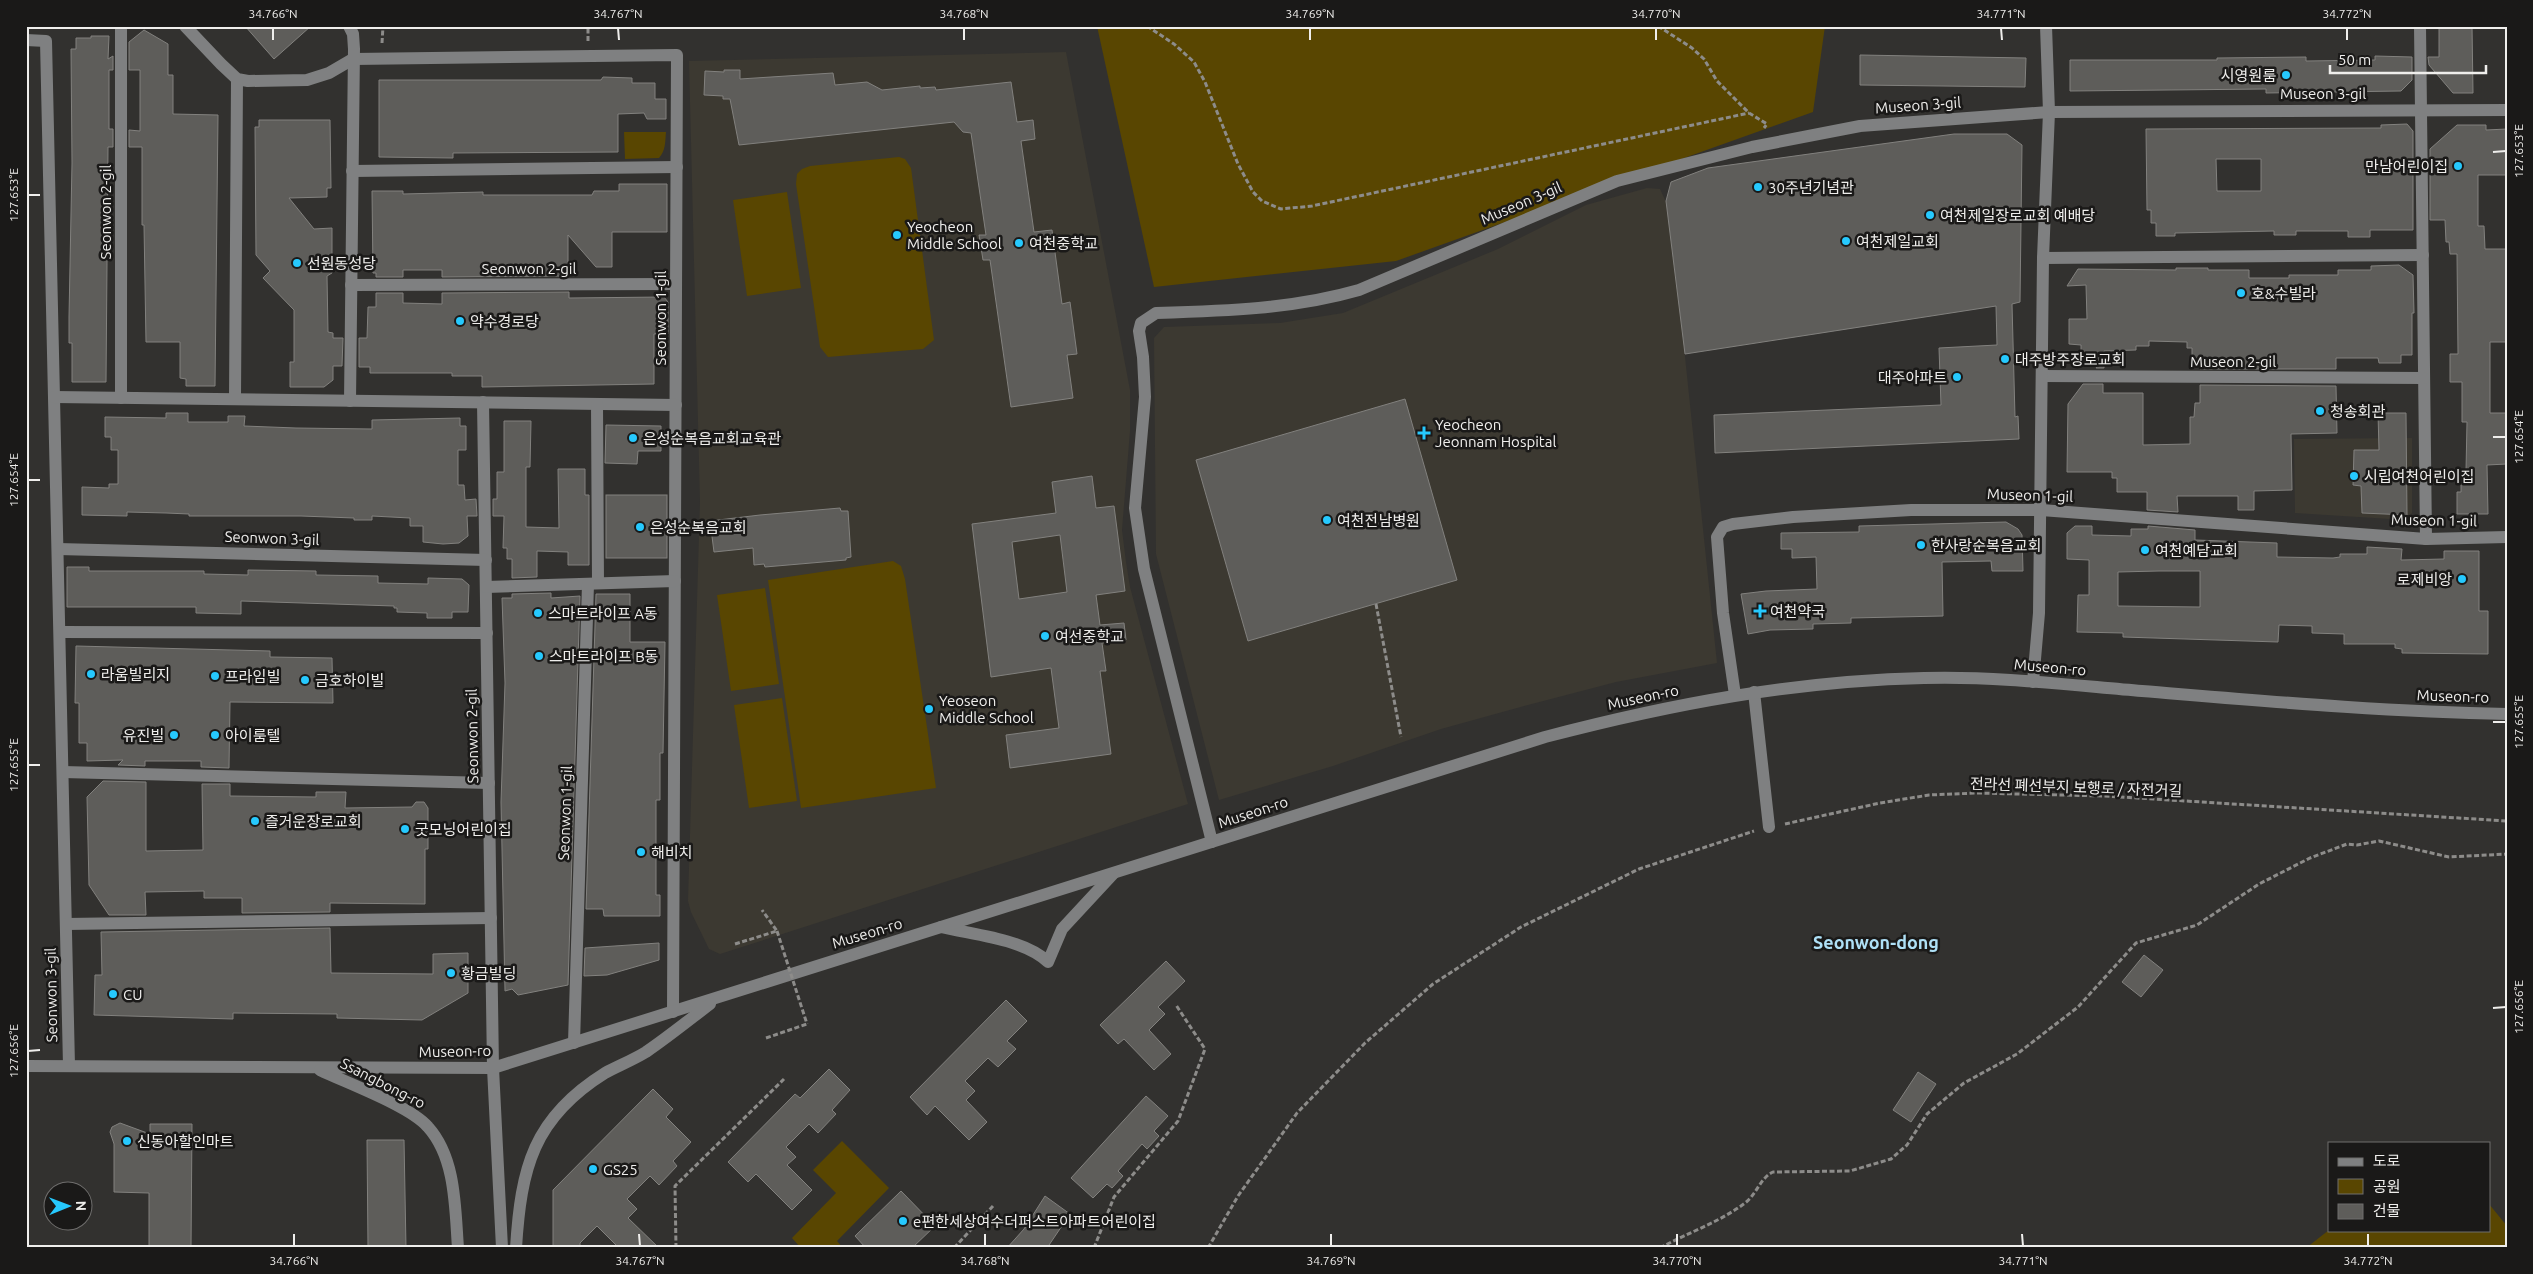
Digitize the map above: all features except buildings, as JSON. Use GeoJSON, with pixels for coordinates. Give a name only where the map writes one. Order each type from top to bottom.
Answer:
{"type":"FeatureCollection","features":[{"type":"Feature","properties":{"kind":"street","name":"Seonwon 2-gil"},"geometry":{"type":"LineString","coordinates":[[121,26],[122,398]]}},
{"type":"Feature","properties":{"kind":"street"},"geometry":{"type":"LineString","coordinates":[[185,26],[237,79],[262,82],[307,80],[329,73],[353,59]]}},
{"type":"Feature","properties":{"kind":"street"},"geometry":{"type":"LineString","coordinates":[[350,26],[354,39],[350,401]]}},
{"type":"Feature","properties":{"kind":"street"},"geometry":{"type":"LineString","coordinates":[[2033,682],[2039,613],[2044,258],[2049,112],[2046,26]]}},
{"type":"Feature","properties":{"kind":"street"},"geometry":{"type":"LineString","coordinates":[[2420,26],[2426,539]]}},
{"type":"Feature","properties":{"kind":"street","name":"Seonwon 3-gil"},"geometry":{"type":"LineString","coordinates":[[26,40],[46,41],[69,1066]]}},
{"type":"Feature","properties":{"kind":"street","name":"Seonwon 1-gil"},"geometry":{"type":"LineString","coordinates":[[353,59],[677,55],[673,1012]]}},
{"type":"Feature","properties":{"kind":"street"},"geometry":{"type":"LineString","coordinates":[[235,399],[237,79]]}},
{"type":"Feature","properties":{"kind":"street","name":"Museon 3-gil"},"geometry":{"type":"LineString","coordinates":[[1212,842],[1144,569],[1135,508],[1145,397],[1143,357],[1138,330],[1141,323],[1156,313],[1282,307],[1329,299],[1359,290],[1617,181],[1752,148],[1860,126],[2049,112],[2507,110]]}},
{"type":"Feature","properties":{"kind":"street"},"geometry":{"type":"LineString","coordinates":[[352,171],[677,167]]}},
{"type":"Feature","properties":{"kind":"street"},"geometry":{"type":"LineString","coordinates":[[2044,258],[2423,255]]}},
{"type":"Feature","properties":{"kind":"street","name":"Seonwon 2-gil"},"geometry":{"type":"LineString","coordinates":[[351,285],[676,284]]}},
{"type":"Feature","properties":{"kind":"street","name":"Museon 2-gil"},"geometry":{"type":"LineString","coordinates":[[2042,376],[2424,378]]}},
{"type":"Feature","properties":{"kind":"street"},"geometry":{"type":"LineString","coordinates":[[54,397],[676,405]]}},
{"type":"Feature","properties":{"kind":"street","name":"Seonwon 2-gil"},"geometry":{"type":"LineString","coordinates":[[483,402],[493,1068]]}},
{"type":"Feature","properties":{"kind":"street","name":"Seonwon 1-gil"},"geometry":{"type":"LineString","coordinates":[[574,1043],[593,584],[597,404]]}},
{"type":"Feature","properties":{"kind":"street","name":"Museon 1-gil"},"geometry":{"type":"LineString","coordinates":[[1735,695],[1722,603],[1718,537],[1724,527],[1753,521],[1869,512],[2041,510],[2426,539],[2507,538]]}},
{"type":"Feature","properties":{"kind":"street","name":"Seonwon 3-gil"},"geometry":{"type":"LineString","coordinates":[[58,549],[486,560]]}},
{"type":"Feature","properties":{"kind":"street"},"geometry":{"type":"LineString","coordinates":[[486,587],[675,581]]}},
{"type":"Feature","properties":{"kind":"street"},"geometry":{"type":"LineString","coordinates":[[60,632],[487,634]]}},
{"type":"Feature","properties":{"kind":"street","name":"Museon-ro"},"geometry":{"type":"LineString","coordinates":[[26,1066],[493,1068],[1545,737],[1641,712],[1754,692],[1821,684],[1898,679],[1966,678],[2343,708],[2507,714]]}},
{"type":"Feature","properties":{"kind":"street"},"geometry":{"type":"LineString","coordinates":[[1754,692],[1769,827]]}},
{"type":"Feature","properties":{"kind":"street"},"geometry":{"type":"LineString","coordinates":[[63,772],[489,783]]}},
{"type":"Feature","properties":{"kind":"street"},"geometry":{"type":"LineString","coordinates":[[942,927],[1024,947],[1040,954],[1048,962],[1062,929],[1114,873]]}},
{"type":"Feature","properties":{"kind":"street"},"geometry":{"type":"LineString","coordinates":[[66,924],[491,918]]}},
{"type":"Feature","properties":{"kind":"street"},"geometry":{"type":"LineString","coordinates":[[516,1248],[519,1206],[527,1166],[538,1140],[554,1119],[574,1097],[592,1083],[645,1053],[719,997]]}},
{"type":"Feature","properties":{"kind":"street","name":"Ssangbong-ro"},"geometry":{"type":"LineString","coordinates":[[315,1068],[413,1114],[428,1127],[442,1147],[450,1169],[458,1248]]}},
{"type":"Feature","properties":{"kind":"street"},"geometry":{"type":"LineString","coordinates":[[493,1068],[502,1248]]}},
{"type":"Feature","properties":{"kind":"path"},"geometry":{"type":"LineString","coordinates":[[1147,26],[1174,44],[1194,62],[1205,82],[1238,164],[1253,192],[1273,206],[1287,209],[1322,204],[1749,113],[1717,81],[1704,59],[1692,48],[1658,26]]}},
{"type":"Feature","properties":{"kind":"path"},"geometry":{"type":"LineString","coordinates":[[1376,604],[1401,736]]}},
{"type":"Feature","properties":{"kind":"path","name":"전라선 폐선부지 보행로 / 자전거길"},"geometry":{"type":"LineString","coordinates":[[1208,1248],[1238,1196],[1297,1113],[1365,1043],[1434,984],[1521,927],[1639,869],[1769,827],[1880,803],[1929,796],[1977,793],[2105,796],[2507,821]]}},
{"type":"Feature","properties":{"kind":"path"},"geometry":{"type":"LineString","coordinates":[[1660,1248],[1735,1210],[1750,1199],[1765,1178],[1773,1172],[1850,1171],[1891,1159],[1907,1145],[1927,1114],[1964,1083],[2017,1054],[2078,1007],[2136,943],[2197,925],[2259,884],[2310,858],[2338,846],[2376,841],[2449,858],[2507,854]]}},
{"type":"Feature","properties":{"kind":"path"},"geometry":{"type":"LineString","coordinates":[[762,910],[777,931],[807,1024],[766,1038]]}},
{"type":"Feature","properties":{"kind":"path"},"geometry":{"type":"LineString","coordinates":[[735,944],[777,931]]}},
{"type":"Feature","properties":{"kind":"path"},"geometry":{"type":"LineString","coordinates":[[1094,1248],[1114,1197],[1178,1121],[1205,1049],[1176,1005]]}},
{"type":"Feature","properties":{"kind":"path"},"geometry":{"type":"LineString","coordinates":[[676,1248],[675,1186],[784,1079]]}},
{"type":"Feature","properties":{"kind":"path"},"geometry":{"type":"LineString","coordinates":[[954,1248],[993,1206]]}},
{"type":"Feature","properties":{"kind":"shaded area"},"geometry":{"type":"Polygon","coordinates":[[[1066,52],[1130,390],[1130,431],[1122,530],[1130,587],[1188,804],[720,954],[709,949],[691,912],[688,901],[700,502],[689,61],[1066,52]]]}},
{"type":"Feature","properties":{"kind":"shaded area","name":"Yeocheon Jeonnam Hospital"},"geometry":{"type":"Polygon","coordinates":[[[1647,188],[1660,189],[1666,202],[1677,280],[1717,663],[1616,682],[1528,705],[1441,729],[1333,766],[1219,800],[1156,554],[1154,338],[1164,327],[1280,323],[1343,313],[1498,249],[1586,205],[1647,188]]]}},
{"type":"Feature","properties":{"kind":"shaded area","name":"시립여천어린이집"},"geometry":{"type":"Polygon","coordinates":[[[2412,438],[2412,513],[2406,520],[2295,513],[2294,439],[2412,438]]]}},
{"type":"Feature","properties":{"kind":"green space"},"geometry":{"type":"Polygon","coordinates":[[[1097,26],[1825,26],[1813,112],[1396,261],[1154,287],[1097,26]]]}},
{"type":"Feature","properties":{"kind":"green space"},"geometry":{"type":"Polygon","coordinates":[[[624,132],[666,132],[663,152],[659,158],[625,159],[624,132]]]}},
{"type":"Feature","properties":{"kind":"green space"},"geometry":{"type":"Polygon","coordinates":[[[899,157],[905,159],[911,168],[934,340],[923,349],[828,357],[820,347],[796,184],[797,174],[802,169],[810,166],[899,157]]]}},
{"type":"Feature","properties":{"kind":"green space"},"geometry":{"type":"Polygon","coordinates":[[[787,192],[801,288],[747,296],[733,200],[787,192]]]}},
{"type":"Feature","properties":{"kind":"green space"},"geometry":{"type":"Polygon","coordinates":[[[893,561],[901,566],[905,579],[936,788],[801,808],[768,580],[893,561]]]}},
{"type":"Feature","properties":{"kind":"green space"},"geometry":{"type":"Polygon","coordinates":[[[765,588],[779,684],[731,691],[717,595],[765,588]]]}},
{"type":"Feature","properties":{"kind":"green space"},"geometry":{"type":"Polygon","coordinates":[[[782,698],[797,801],[749,808],[734,705],[782,698]]]}},
{"type":"Feature","properties":{"kind":"green space"},"geometry":{"type":"Polygon","coordinates":[[[842,1141],[889,1188],[837,1241],[843,1248],[801,1248],[792,1238],[836,1193],[813,1170],[842,1141]]]}},
{"type":"Feature","properties":{"kind":"green space"},"geometry":{"type":"Polygon","coordinates":[[[2490,1205],[2507,1226],[2507,1248],[2306,1248],[2328,1231],[2490,1232],[2490,1205]]]}},
{"type":"Feature","properties":{"kind":"place","name":"시영원룸"},"geometry":{"type":"Point","coordinates":[2286,75]}},
{"type":"Feature","properties":{"kind":"place","name":"만남어린이집"},"geometry":{"type":"Point","coordinates":[2458,166]}},
{"type":"Feature","properties":{"kind":"place","name":"30주년기념관"},"geometry":{"type":"Point","coordinates":[1758,187]}},
{"type":"Feature","properties":{"kind":"place","name":"여천제일장로교회 예배당"},"geometry":{"type":"Point","coordinates":[1930,215]}},
{"type":"Feature","properties":{"kind":"place","name":"Yeocheon Middle School"},"geometry":{"type":"Point","coordinates":[897,235]}},
{"type":"Feature","properties":{"kind":"place","name":"여천제일교회"},"geometry":{"type":"Point","coordinates":[1846,241]}},
{"type":"Feature","properties":{"kind":"place","name":"여천중학교"},"geometry":{"type":"Point","coordinates":[1019,243]}},
{"type":"Feature","properties":{"kind":"place","name":"선원동성당"},"geometry":{"type":"Point","coordinates":[297,263]}},
{"type":"Feature","properties":{"kind":"place","name":"호&수빌라"},"geometry":{"type":"Point","coordinates":[2241,293]}},
{"type":"Feature","properties":{"kind":"place","name":"약수경로당"},"geometry":{"type":"Point","coordinates":[460,321]}},
{"type":"Feature","properties":{"kind":"place","name":"대주방주장로교회"},"geometry":{"type":"Point","coordinates":[2005,359]}},
{"type":"Feature","properties":{"kind":"place","name":"대주아파트"},"geometry":{"type":"Point","coordinates":[1957,377]}},
{"type":"Feature","properties":{"kind":"place","name":"청송회관"},"geometry":{"type":"Point","coordinates":[2320,411]}},
{"type":"Feature","properties":{"kind":"place","name":"Yeocheon Jeonnam Hospital"},"geometry":{"type":"Point","coordinates":[1424,433]}},
{"type":"Feature","properties":{"kind":"place","name":"은성순복음교회교육관"},"geometry":{"type":"Point","coordinates":[633,438]}},
{"type":"Feature","properties":{"kind":"place","name":"시립여천어린이집"},"geometry":{"type":"Point","coordinates":[2354,476]}},
{"type":"Feature","properties":{"kind":"place","name":"여천전남병원"},"geometry":{"type":"Point","coordinates":[1327,520]}},
{"type":"Feature","properties":{"kind":"place","name":"은성순복음교회"},"geometry":{"type":"Point","coordinates":[640,527]}},
{"type":"Feature","properties":{"kind":"place","name":"한사랑순복음교회"},"geometry":{"type":"Point","coordinates":[1921,545]}},
{"type":"Feature","properties":{"kind":"place","name":"여천예담교회"},"geometry":{"type":"Point","coordinates":[2145,550]}},
{"type":"Feature","properties":{"kind":"place","name":"로제비앙"},"geometry":{"type":"Point","coordinates":[2462,579]}},
{"type":"Feature","properties":{"kind":"place","name":"여천약국"},"geometry":{"type":"Point","coordinates":[1760,611]}},
{"type":"Feature","properties":{"kind":"place","name":"스마트라이프 A동"},"geometry":{"type":"Point","coordinates":[538,613]}},
{"type":"Feature","properties":{"kind":"place","name":"여선중학교"},"geometry":{"type":"Point","coordinates":[1045,636]}},
{"type":"Feature","properties":{"kind":"place","name":"스마트라이프 B동"},"geometry":{"type":"Point","coordinates":[539,656]}},
{"type":"Feature","properties":{"kind":"place","name":"라움빌리지"},"geometry":{"type":"Point","coordinates":[91,674]}},
{"type":"Feature","properties":{"kind":"place","name":"프라임빌"},"geometry":{"type":"Point","coordinates":[215,676]}},
{"type":"Feature","properties":{"kind":"place","name":"금호하이빌"},"geometry":{"type":"Point","coordinates":[305,680]}},
{"type":"Feature","properties":{"kind":"place","name":"Yeoseon Middle School"},"geometry":{"type":"Point","coordinates":[929,709]}},
{"type":"Feature","properties":{"kind":"place","name":"유진빌"},"geometry":{"type":"Point","coordinates":[174,735]}},
{"type":"Feature","properties":{"kind":"place","name":"아이룸텔"},"geometry":{"type":"Point","coordinates":[215,735]}},
{"type":"Feature","properties":{"kind":"place","name":"즐거운장로교회"},"geometry":{"type":"Point","coordinates":[255,821]}},
{"type":"Feature","properties":{"kind":"place","name":"굿모닝어린이집"},"geometry":{"type":"Point","coordinates":[405,829]}},
{"type":"Feature","properties":{"kind":"place","name":"해비치"},"geometry":{"type":"Point","coordinates":[641,852]}},
{"type":"Feature","properties":{"kind":"place","name":"황금빌딩"},"geometry":{"type":"Point","coordinates":[451,973]}},
{"type":"Feature","properties":{"kind":"place","name":"CU"},"geometry":{"type":"Point","coordinates":[113,994]}},
{"type":"Feature","properties":{"kind":"place","name":"신동아할인마트"},"geometry":{"type":"Point","coordinates":[127,1141]}},
{"type":"Feature","properties":{"kind":"place","name":"GS25"},"geometry":{"type":"Point","coordinates":[593,1169]}},
{"type":"Feature","properties":{"kind":"place","name":"e편한세상여수더퍼스트아파트어린이집"},"geometry":{"type":"Point","coordinates":[903,1221]}},
{"type":"Feature","properties":{"kind":"district","name":"Seonwon-dong"},"geometry":{"type":"Point","coordinates":[1876,942]}}]}
